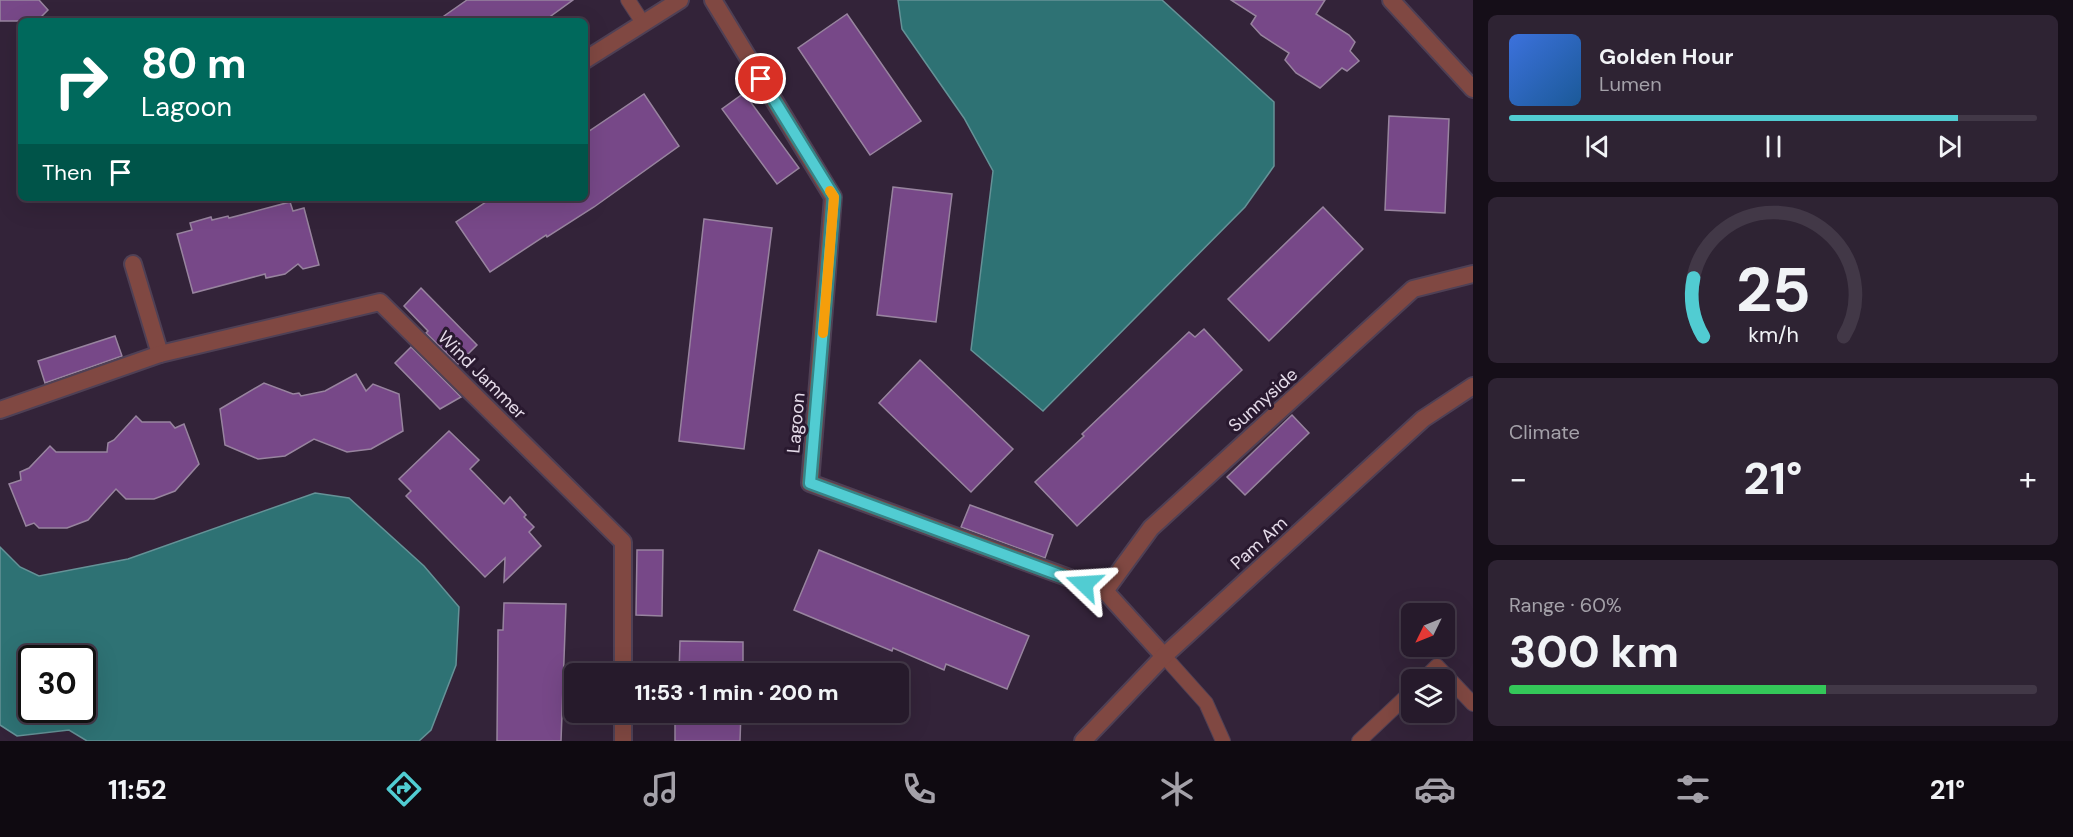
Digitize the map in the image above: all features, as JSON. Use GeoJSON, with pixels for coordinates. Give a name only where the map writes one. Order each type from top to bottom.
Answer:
{"type":"FeatureCollection","features":[{"type":"Feature","properties":{"kind":"street"},"geometry":{"type":"LineString","coordinates":[[588,58],[680,0]]}},
{"type":"Feature","properties":{"kind":"street","name":"Lagoon"},"geometry":{"type":"LineString","coordinates":[[713,0],[834,197],[810,483],[1106,591],[1164,656]]}},
{"type":"Feature","properties":{"kind":"street"},"geometry":{"type":"LineString","coordinates":[[1392,0],[1473,89]]}},
{"type":"Feature","properties":{"kind":"street"},"geometry":{"type":"LineString","coordinates":[[133,264],[160,354]]}},
{"type":"Feature","properties":{"kind":"street","name":"Sunnyside"},"geometry":{"type":"LineString","coordinates":[[1106,591],[1151,528],[1413,289],[1473,274]]}},
{"type":"Feature","properties":{"kind":"street","name":"Wind Jammer"},"geometry":{"type":"LineString","coordinates":[[0,411],[160,354],[380,302],[623,542],[623,663]]}},
{"type":"Feature","properties":{"kind":"street","name":"Pam Am"},"geometry":{"type":"LineString","coordinates":[[1083,741],[1164,656],[1423,419],[1473,386]]}},
{"type":"Feature","properties":{"kind":"street"},"geometry":{"type":"LineString","coordinates":[[623,723],[623,741]]}},
{"type":"Feature","properties":{"kind":"lane"},"geometry":{"type":"LineString","coordinates":[[628,0],[643,23]]}},
{"type":"Feature","properties":{"kind":"lane"},"geometry":{"type":"LineString","coordinates":[[1164,656],[1206,703],[1223,741]]}},
{"type":"Feature","properties":{"kind":"lane"},"geometry":{"type":"LineString","coordinates":[[1455,685],[1473,704]]}},
{"type":"Feature","properties":{"kind":"lane"},"geometry":{"type":"LineString","coordinates":[[1359,741],[1401,701]]}},
{"type":"Feature","properties":{"kind":"shaded area"},"geometry":{"type":"Polygon","coordinates":[[[898,0],[1162,0],[1274,102],[1274,166],[1245,207],[1043,411],[971,350],[993,171],[964,118],[902,29],[898,0]]]}},
{"type":"Feature","properties":{"kind":"shaded area"},"geometry":{"type":"Polygon","coordinates":[[[315,493],[349,498],[424,566],[459,607],[456,665],[431,730],[419,741],[87,741],[69,730],[17,736],[0,725],[0,547],[20,567],[39,576],[128,559],[315,493]]]}},
{"type":"Feature","properties":{"kind":"building"},"geometry":{"type":"Polygon","coordinates":[[[0,0],[39,0],[48,10],[40,18],[0,21],[0,0]]]}},
{"type":"Feature","properties":{"kind":"building"},"geometry":{"type":"Polygon","coordinates":[[[467,0],[573,0],[548,18],[441,18],[467,0]]]}},
{"type":"Feature","properties":{"kind":"building"},"geometry":{"type":"Polygon","coordinates":[[[1231,0],[1325,0],[1316,14],[1349,35],[1355,42],[1350,51],[1359,61],[1347,71],[1342,68],[1320,88],[1296,73],[1285,60],[1289,53],[1261,35],[1251,24],[1256,16],[1231,0]]]}},
{"type":"Feature","properties":{"kind":"building"},"geometry":{"type":"Polygon","coordinates":[[[847,14],[921,121],[870,155],[798,48],[847,14]]]}},
{"type":"Feature","properties":{"kind":"building"},"geometry":{"type":"Polygon","coordinates":[[[744,93],[799,168],[777,184],[722,109],[744,93]]]}},
{"type":"Feature","properties":{"kind":"building"},"geometry":{"type":"Polygon","coordinates":[[[644,94],[679,146],[594,207],[490,272],[456,222],[488,201],[588,201],[588,132],[644,94]]]}},
{"type":"Feature","properties":{"kind":"building"},"geometry":{"type":"Polygon","coordinates":[[[1389,116],[1449,119],[1445,213],[1385,210],[1389,116]]]}},
{"type":"Feature","properties":{"kind":"building"},"geometry":{"type":"Polygon","coordinates":[[[893,187],[952,194],[936,322],[877,315],[893,187]]]}},
{"type":"Feature","properties":{"kind":"building"},"geometry":{"type":"Polygon","coordinates":[[[290,202],[293,211],[304,208],[319,265],[303,269],[298,264],[285,274],[266,278],[265,274],[193,293],[177,234],[192,230],[190,223],[211,217],[212,220],[228,216],[229,218],[290,202]]]}},
{"type":"Feature","properties":{"kind":"building"},"geometry":{"type":"Polygon","coordinates":[[[1323,207],[1363,249],[1269,341],[1228,299],[1323,207]]]}},
{"type":"Feature","properties":{"kind":"building"},"geometry":{"type":"Polygon","coordinates":[[[704,219],[772,228],[744,449],[679,441],[704,219]]]}},
{"type":"Feature","properties":{"kind":"building"},"geometry":{"type":"Polygon","coordinates":[[[421,288],[477,345],[458,364],[426,333],[428,331],[404,306],[421,288]]]}},
{"type":"Feature","properties":{"kind":"building"},"geometry":{"type":"Polygon","coordinates":[[[1204,329],[1242,370],[1077,526],[1035,482],[1189,332],[1195,337],[1204,329]]]}},
{"type":"Feature","properties":{"kind":"building"},"geometry":{"type":"Polygon","coordinates":[[[115,336],[122,356],[45,383],[38,361],[115,336]]]}},
{"type":"Feature","properties":{"kind":"building"},"geometry":{"type":"Polygon","coordinates":[[[411,347],[461,397],[440,409],[395,363],[411,347]]]}},
{"type":"Feature","properties":{"kind":"building"},"geometry":{"type":"Polygon","coordinates":[[[920,360],[1013,449],[971,492],[879,403],[920,360]]]}},
{"type":"Feature","properties":{"kind":"building"},"geometry":{"type":"Polygon","coordinates":[[[356,374],[366,391],[373,384],[399,394],[403,431],[371,449],[347,452],[314,439],[285,456],[258,459],[225,445],[220,409],[264,383],[293,394],[299,393],[301,396],[325,391],[356,374]]]}},
{"type":"Feature","properties":{"kind":"building"},"geometry":{"type":"Polygon","coordinates":[[[1292,415],[1309,433],[1245,495],[1227,477],[1292,415]]]}},
{"type":"Feature","properties":{"kind":"building"},"geometry":{"type":"Polygon","coordinates":[[[136,416],[142,422],[170,422],[175,428],[184,424],[199,464],[175,491],[154,499],[126,499],[116,489],[88,520],[67,528],[39,528],[34,523],[26,526],[9,484],[21,480],[20,472],[29,468],[50,446],[56,452],[107,452],[108,443],[114,440],[136,416]]]}},
{"type":"Feature","properties":{"kind":"building"},"geometry":{"type":"Polygon","coordinates":[[[449,431],[479,460],[470,469],[504,504],[510,497],[526,515],[524,517],[534,527],[529,532],[541,546],[504,582],[505,558],[485,577],[406,496],[411,491],[399,479],[449,431]]]}},
{"type":"Feature","properties":{"kind":"building"},"geometry":{"type":"Polygon","coordinates":[[[970,505],[1053,535],[1045,558],[961,527],[970,505]]]}},
{"type":"Feature","properties":{"kind":"building"},"geometry":{"type":"Polygon","coordinates":[[[637,550],[663,550],[662,616],[636,615],[637,550]]]}},
{"type":"Feature","properties":{"kind":"building"},"geometry":{"type":"Polygon","coordinates":[[[819,550],[1029,636],[1007,689],[946,664],[944,670],[893,648],[892,651],[794,610],[819,550]]]}},
{"type":"Feature","properties":{"kind":"building"},"geometry":{"type":"Polygon","coordinates":[[[504,603],[566,604],[561,741],[497,741],[498,630],[503,630],[504,603]]]}},
{"type":"Feature","properties":{"kind":"building"},"geometry":{"type":"Polygon","coordinates":[[[680,641],[743,642],[743,663],[679,663],[680,641]]]}},
{"type":"Feature","properties":{"kind":"building"},"geometry":{"type":"Polygon","coordinates":[[[675,723],[741,723],[740,741],[675,741],[675,723]]]}},
{"type":"Feature","properties":{"kind":"slow traffic"},"geometry":{"type":"LineString","coordinates":[[823,333],[834,197],[830,191]]}},
{"type":"Feature","properties":{"kind":"route"},"geometry":{"type":"LineString","coordinates":[[761,79],[834,197],[810,483],[1084,584]]}}]}
